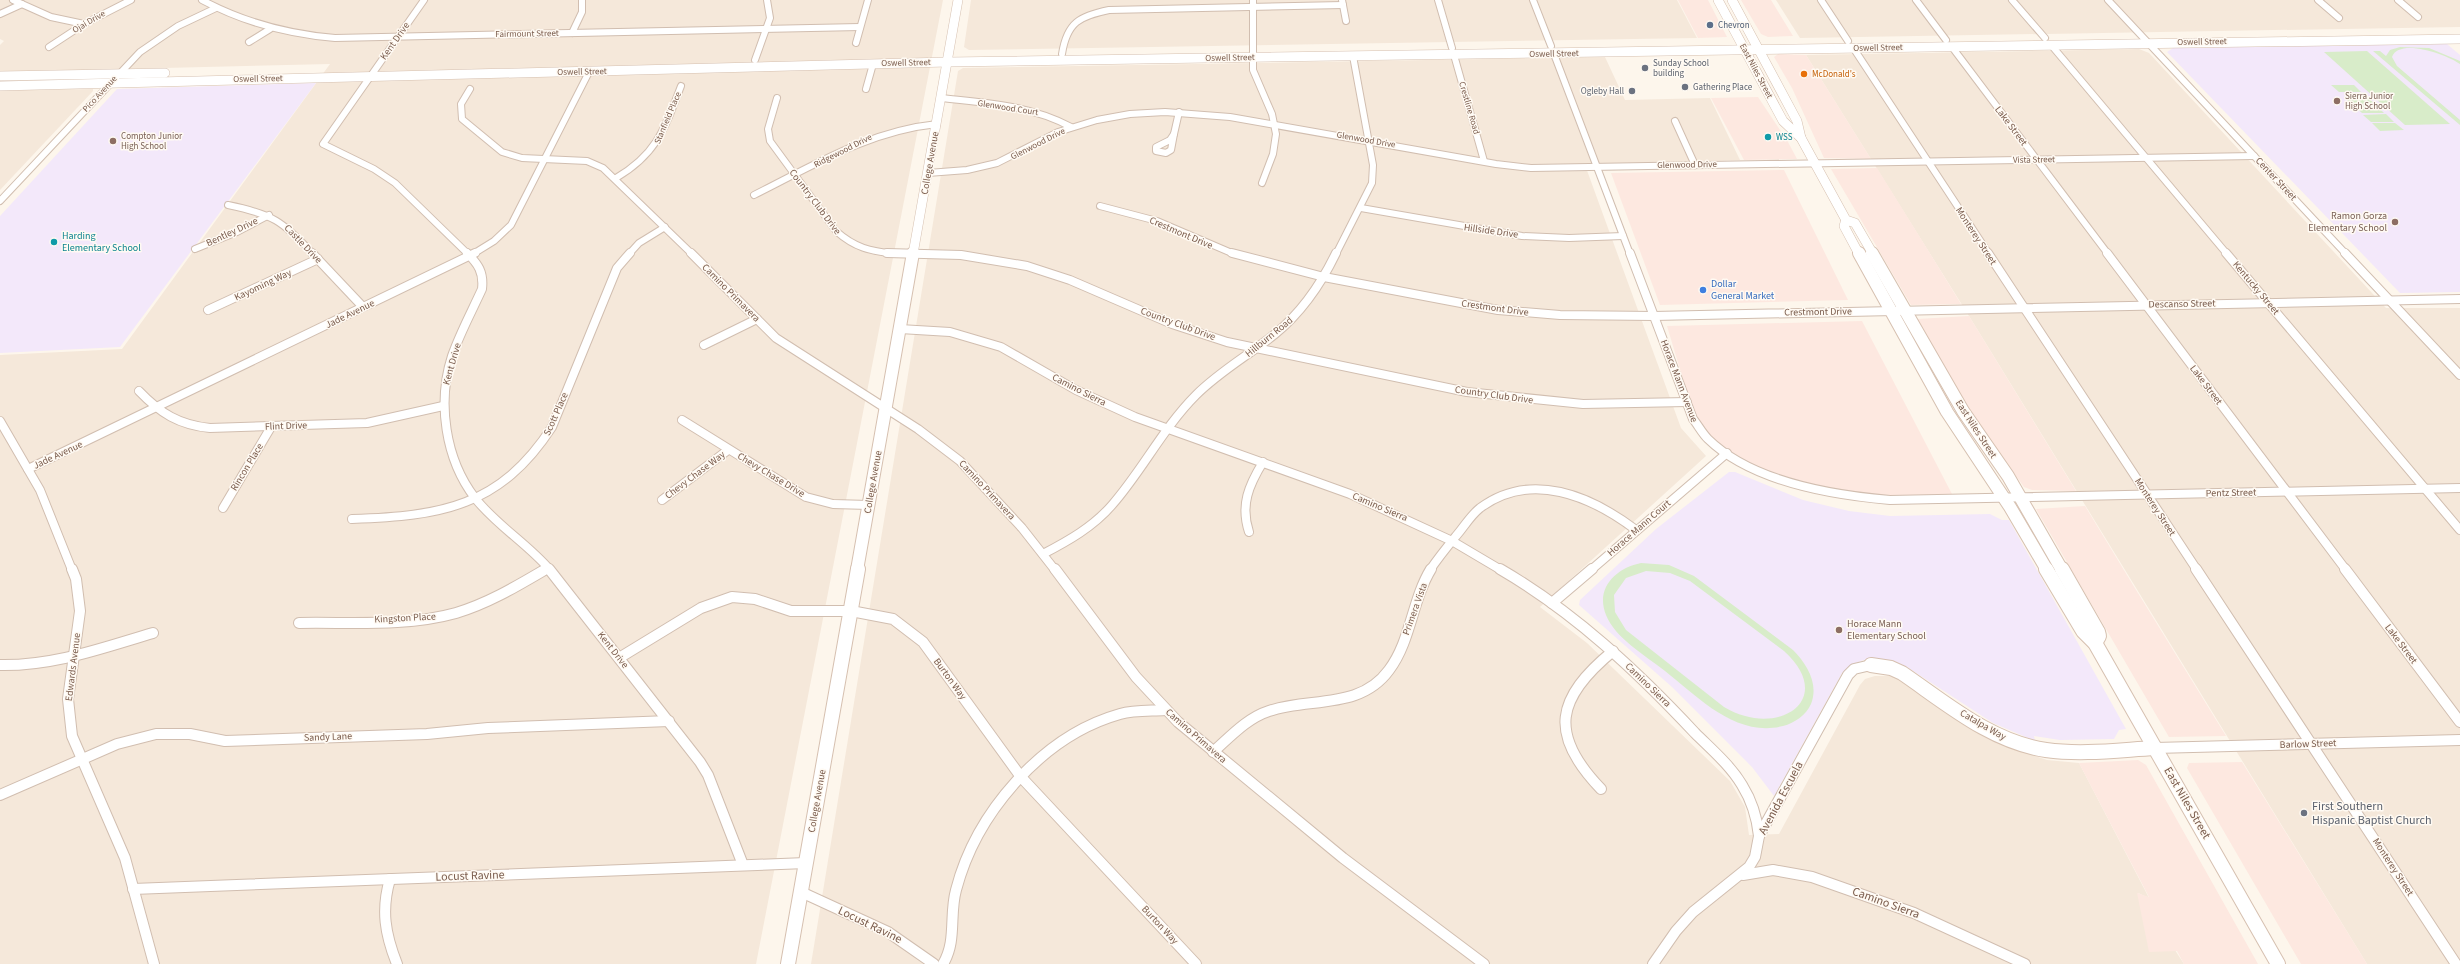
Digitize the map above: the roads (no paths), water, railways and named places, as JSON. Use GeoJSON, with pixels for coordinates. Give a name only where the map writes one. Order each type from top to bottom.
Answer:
{"type":"FeatureCollection","features":[{"type":"Feature","properties":{"kind":"main road","name":"College Avenue"},"geometry":{"type":"LineString","coordinates":[[788,964],[958,0]]}},
{"type":"Feature","properties":{"kind":"main road","name":"East Niles Street"},"geometry":{"type":"LineString","coordinates":[[1718,0],[1783,121],[1801,138]]}},
{"type":"Feature","properties":{"kind":"main road","name":"East Niles Street"},"geometry":{"type":"LineString","coordinates":[[1732,0],[1797,121],[1801,138],[1846,220],[1855,223],[1963,412],[2008,476],[2098,632],[2099,636],[2095,643]]}},
{"type":"Feature","properties":{"kind":"main road","name":"Oswell Street"},"geometry":{"type":"LineString","coordinates":[[0,76],[755,60],[948,59],[1558,50],[1604,49],[1626,45],[1756,46],[1854,49],[2052,46],[2146,40],[2460,32]]}},
{"type":"Feature","properties":{"kind":"main road","name":"Oswell Street"},"geometry":{"type":"LineString","coordinates":[[1756,46],[1848,41],[2045,38],[2146,40],[2460,39]]}},
{"type":"Feature","properties":{"kind":"main road","name":"Oswell Street"},"geometry":{"type":"LineString","coordinates":[[0,86],[873,64],[1062,54],[1251,54],[1352,56],[1453,51],[1479,54],[1552,50],[1743,46]]}},
{"type":"Feature","properties":{"kind":"main road"},"geometry":{"type":"LineString","coordinates":[[673,69],[748,64],[755,60]]}},
{"type":"Feature","properties":{"kind":"main road"},"geometry":{"type":"LineString","coordinates":[[589,72],[597,68],[638,67],[663,63]]}},
{"type":"Feature","properties":{"kind":"main road","name":"East Niles Street"},"geometry":{"type":"LineString","coordinates":[[1846,220],[1844,226],[1948,412],[2003,498],[2083,630],[2095,643],[2278,964]]}},
{"type":"Feature","properties":{"kind":"main road","name":"Catalpa Way"},"geometry":{"type":"LineString","coordinates":[[1871,665],[1891,668],[1902,673],[1989,730],[2024,745],[2062,752],[2155,748]]}},
{"type":"Feature","properties":{"kind":"street"},"geometry":{"type":"LineString","coordinates":[[13,0],[51,16],[84,24]]}},
{"type":"Feature","properties":{"kind":"street","name":"Ojai Drive"},"geometry":{"type":"LineString","coordinates":[[49,47],[84,24],[131,0]]}},
{"type":"Feature","properties":{"kind":"street","name":"Fairmount Street"},"geometry":{"type":"LineString","coordinates":[[202,0],[244,21],[270,29],[334,38],[860,27]]}},
{"type":"Feature","properties":{"kind":"street","name":"Kent Drive"},"geometry":{"type":"LineString","coordinates":[[424,0],[323,144],[390,179],[471,255],[482,272],[482,289],[452,356],[447,373],[444,406],[448,443],[455,463],[475,498],[548,568],[669,721],[708,775],[743,865]]}},
{"type":"Feature","properties":{"kind":"street"},"geometry":{"type":"LineString","coordinates":[[572,33],[582,12],[582,0]]}},
{"type":"Feature","properties":{"kind":"street"},"geometry":{"type":"LineString","coordinates":[[755,60],[766,29],[770,11],[767,0]]}},
{"type":"Feature","properties":{"kind":"street"},"geometry":{"type":"LineString","coordinates":[[856,43],[868,0]]}},
{"type":"Feature","properties":{"kind":"street","name":"Crestline Road"},"geometry":{"type":"LineString","coordinates":[[1438,0],[1484,161]]}},
{"type":"Feature","properties":{"kind":"street","name":"Horace Mann Avenue"},"geometry":{"type":"LineString","coordinates":[[1533,0],[1686,402],[1697,427],[1703,435],[1727,453],[1778,478],[1845,496],[1890,500],[2003,498]]}},
{"type":"Feature","properties":{"kind":"street"},"geometry":{"type":"LineString","coordinates":[[1821,0],[1848,41]]}},
{"type":"Feature","properties":{"kind":"street"},"geometry":{"type":"LineString","coordinates":[[1916,0],[1946,40]]}},
{"type":"Feature","properties":{"kind":"street"},"geometry":{"type":"LineString","coordinates":[[2012,0],[2045,38]]}},
{"type":"Feature","properties":{"kind":"street","name":"Center Street"},"geometry":{"type":"LineString","coordinates":[[2108,0],[2460,375]]}},
{"type":"Feature","properties":{"kind":"street"},"geometry":{"type":"LineString","coordinates":[[2318,0],[2339,18]]}},
{"type":"Feature","properties":{"kind":"street"},"geometry":{"type":"LineString","coordinates":[[2398,0],[2418,17]]}},
{"type":"Feature","properties":{"kind":"street"},"geometry":{"type":"LineString","coordinates":[[1253,3],[1251,54],[1254,77],[1274,124],[1275,150],[1262,183]]}},
{"type":"Feature","properties":{"kind":"street"},"geometry":{"type":"LineString","coordinates":[[1062,54],[1064,38],[1070,27],[1083,18],[1101,12],[1125,9],[1253,3],[1342,3],[1346,21]]}},
{"type":"Feature","properties":{"kind":"street"},"geometry":{"type":"LineString","coordinates":[[0,14],[22,4]]}},
{"type":"Feature","properties":{"kind":"street","name":"Pico Avenue"},"geometry":{"type":"LineString","coordinates":[[0,201],[140,52],[163,36],[216,8]]}},
{"type":"Feature","properties":{"kind":"street"},"geometry":{"type":"LineString","coordinates":[[249,42],[270,29]]}},
{"type":"Feature","properties":{"kind":"street","name":"Kentucky Street"},"geometry":{"type":"LineString","coordinates":[[2052,46],[2460,530]]}},
{"type":"Feature","properties":{"kind":"street","name":"Lake Street"},"geometry":{"type":"LineString","coordinates":[[1952,47],[2460,722]]}},
{"type":"Feature","properties":{"kind":"street","name":"Monterey Street"},"geometry":{"type":"LineString","coordinates":[[1854,49],[2456,964]]}},
{"type":"Feature","properties":{"kind":"street","name":"Hillburn Road"},"geometry":{"type":"LineString","coordinates":[[1044,554],[1071,539],[1099,518],[1120,494],[1183,409],[1211,381],[1256,349],[1292,319],[1313,294],[1324,277],[1368,194],[1373,174],[1369,141],[1352,56]]}},
{"type":"Feature","properties":{"kind":"street"},"geometry":{"type":"LineString","coordinates":[[866,89],[873,64]]}},
{"type":"Feature","properties":{"kind":"street","name":"Jade Avenue"},"geometry":{"type":"LineString","coordinates":[[28,469],[471,255],[494,241],[510,225],[589,72]]}},
{"type":"Feature","properties":{"kind":"street","name":"Stanfield Place"},"geometry":{"type":"LineString","coordinates":[[616,178],[637,166],[656,146],[681,86]]}},
{"type":"Feature","properties":{"kind":"street","name":"Camino Primavera"},"geometry":{"type":"LineString","coordinates":[[470,89],[460,110],[462,119],[466,124],[502,152],[522,158],[587,161],[603,168],[616,178],[666,227],[776,338],[940,444],[960,461],[979,479],[1044,554],[1136,677],[1165,710],[1213,752],[1343,858],[1484,964]]}},
{"type":"Feature","properties":{"kind":"street","name":"Country Club Drive"},"geometry":{"type":"LineString","coordinates":[[777,98],[768,135],[795,176],[836,232],[846,240],[872,251],[961,255],[1027,266],[1070,280],[1172,324],[1256,349],[1426,385],[1509,398],[1583,404],[1686,402]]}},
{"type":"Feature","properties":{"kind":"street","name":"Glenwood Court"},"geometry":{"type":"LineString","coordinates":[[941,98],[1033,110],[1052,117],[1071,127]]}},
{"type":"Feature","properties":{"kind":"street"},"geometry":{"type":"LineString","coordinates":[[1175,133],[1179,112]]}},
{"type":"Feature","properties":{"kind":"street","name":"Glenwood Drive"},"geometry":{"type":"LineString","coordinates":[[928,173],[967,170],[997,163],[1071,127],[1130,114],[1179,112],[1219,115],[1531,168],[1814,163]]}},
{"type":"Feature","properties":{"kind":"street"},"geometry":{"type":"LineString","coordinates":[[1675,122],[1695,165]]}},
{"type":"Feature","properties":{"kind":"street","name":"Ridgewood Drive"},"geometry":{"type":"LineString","coordinates":[[754,195],[877,134],[910,126],[937,124]]}},
{"type":"Feature","properties":{"kind":"street","name":"Vista Street"},"geometry":{"type":"LineString","coordinates":[[1814,163],[2254,156]]}},
{"type":"Feature","properties":{"kind":"street","name":"Castle Drive"},"geometry":{"type":"LineString","coordinates":[[228,205],[269,215],[288,227],[363,307]]}},
{"type":"Feature","properties":{"kind":"street","name":"Crestmont Drive"},"geometry":{"type":"LineString","coordinates":[[1100,206],[1157,221],[1238,256],[1324,277],[1498,310],[1560,315],[1654,316],[1904,310]]}},
{"type":"Feature","properties":{"kind":"street","name":"Hillside Drive"},"geometry":{"type":"LineString","coordinates":[[1361,208],[1515,235],[1568,238],[1623,236]]}},
{"type":"Feature","properties":{"kind":"street","name":"Bentley Drive"},"geometry":{"type":"LineString","coordinates":[[195,249],[237,232],[269,215]]}},
{"type":"Feature","properties":{"kind":"street","name":"Scott Place"},"geometry":{"type":"LineString","coordinates":[[352,519],[428,514],[475,498],[511,475],[545,439],[555,420],[617,268],[629,251],[638,243],[666,227]]}},
{"type":"Feature","properties":{"kind":"street","name":"Kayoming Way"},"geometry":{"type":"LineString","coordinates":[[208,310],[318,259]]}},
{"type":"Feature","properties":{"kind":"street","name":"Descanso Street"},"geometry":{"type":"LineString","coordinates":[[1904,310],[2460,299]]}},
{"type":"Feature","properties":{"kind":"street"},"geometry":{"type":"LineString","coordinates":[[704,345],[757,319]]}},
{"type":"Feature","properties":{"kind":"street","name":"Camino Sierra"},"geometry":{"type":"LineString","coordinates":[[900,329],[950,332],[985,340],[1016,354],[1105,404],[1167,429],[1263,462],[1357,497],[1452,541],[1492,563],[1552,603],[1613,651],[1671,707],[1737,777],[1753,805],[1759,836]]}},
{"type":"Feature","properties":{"kind":"street","name":"Flint Drive"},"geometry":{"type":"LineString","coordinates":[[139,391],[171,420],[195,427],[271,427],[367,423],[444,406]]}},
{"type":"Feature","properties":{"kind":"street","name":"Chevy Chase Drive"},"geometry":{"type":"LineString","coordinates":[[682,420],[728,450],[806,497],[832,504],[870,505]]}},
{"type":"Feature","properties":{"kind":"street","name":"Edwards Avenue"},"geometry":{"type":"LineString","coordinates":[[0,421],[40,490],[76,579],[80,611],[68,699],[68,718],[72,736],[81,759],[125,858],[154,964]]}},
{"type":"Feature","properties":{"kind":"street","name":"Rincon Place"},"geometry":{"type":"LineString","coordinates":[[223,508],[271,427]]}},
{"type":"Feature","properties":{"kind":"street","name":"Chevy Chase Way"},"geometry":{"type":"LineString","coordinates":[[662,500],[728,450]]}},
{"type":"Feature","properties":{"kind":"street","name":"Horace Mann Court"},"geometry":{"type":"LineString","coordinates":[[1552,603],[1727,453]]}},
{"type":"Feature","properties":{"kind":"street"},"geometry":{"type":"LineString","coordinates":[[1249,532],[1243,511],[1243,500],[1250,482],[1263,462]]}},
{"type":"Feature","properties":{"kind":"street","name":"Pentz Street"},"geometry":{"type":"LineString","coordinates":[[2003,498],[2460,488]]}},
{"type":"Feature","properties":{"kind":"street","name":"Primera Vista"},"geometry":{"type":"LineString","coordinates":[[1213,752],[1241,726],[1267,712],[1291,706],[1342,701],[1357,695],[1382,679],[1398,656],[1427,574],[1478,510],[1488,502],[1510,492],[1532,489],[1554,490],[1584,498],[1598,504],[1636,530]]}},
{"type":"Feature","properties":{"kind":"street","name":"Kingston Place"},"geometry":{"type":"LineString","coordinates":[[299,623],[420,619],[449,614],[493,599],[548,568]]}},
{"type":"Feature","properties":{"kind":"street","name":"Burton Way"},"geometry":{"type":"LineString","coordinates":[[619,658],[708,604],[732,597],[755,598],[791,611],[851,612],[893,619],[924,642],[1021,777],[1196,964]]}},
{"type":"Feature","properties":{"kind":"street"},"geometry":{"type":"LineString","coordinates":[[0,665],[29,665],[74,656],[153,633]]}},
{"type":"Feature","properties":{"kind":"street"},"geometry":{"type":"LineString","coordinates":[[1601,789],[1578,765],[1571,752],[1565,726],[1566,712],[1571,697],[1584,674],[1613,651]]}},
{"type":"Feature","properties":{"kind":"street","name":"Avenida Escuela"},"geometry":{"type":"LineString","coordinates":[[1653,964],[1676,931],[1693,912],[1740,876],[1755,857],[1759,836],[1848,674],[1854,669],[1871,665]]}},
{"type":"Feature","properties":{"kind":"street"},"geometry":{"type":"LineString","coordinates":[[943,964],[950,948],[956,892],[966,863],[986,822],[1000,801],[1021,777],[1058,746],[1102,721],[1127,712],[1165,710]]}},
{"type":"Feature","properties":{"kind":"street","name":"Sandy Lane"},"geometry":{"type":"LineString","coordinates":[[0,795],[31,783],[81,759],[117,744],[162,734],[190,734],[225,741],[427,734],[488,728],[669,721]]}},
{"type":"Feature","properties":{"kind":"street","name":"Barlow Street"},"geometry":{"type":"LineString","coordinates":[[2155,748],[2460,740]]}},
{"type":"Feature","properties":{"kind":"street","name":"Locust Ravine"},"geometry":{"type":"LineString","coordinates":[[133,889],[806,863]]}},
{"type":"Feature","properties":{"kind":"street","name":"Camino Sierra"},"geometry":{"type":"LineString","coordinates":[[1740,876],[1761,870],[1777,870],[1815,878],[1908,910],[1958,931],[2020,963]]}},
{"type":"Feature","properties":{"kind":"street"},"geometry":{"type":"LineString","coordinates":[[390,879],[383,906],[383,919],[385,934],[397,964]]}},
{"type":"Feature","properties":{"kind":"street","name":"Locust Ravine"},"geometry":{"type":"LineString","coordinates":[[801,892],[886,931],[910,945],[934,964]]}},
{"type":"Feature","properties":{"kind":"place","name":"Chevron"},"geometry":{"type":"Point","coordinates":[1710,25]}},
{"type":"Feature","properties":{"kind":"place","name":"Sunday School building"},"geometry":{"type":"Point","coordinates":[1645,68]}},
{"type":"Feature","properties":{"kind":"place","name":"McDonald's"},"geometry":{"type":"Point","coordinates":[1804,74]}},
{"type":"Feature","properties":{"kind":"place","name":"Gathering Place"},"geometry":{"type":"Point","coordinates":[1685,87]}},
{"type":"Feature","properties":{"kind":"place","name":"Ogleby Hall"},"geometry":{"type":"Point","coordinates":[1632,91]}},
{"type":"Feature","properties":{"kind":"place","name":"Sierra Junior High School"},"geometry":{"type":"Point","coordinates":[2337,101]}},
{"type":"Feature","properties":{"kind":"place","name":"WSS"},"geometry":{"type":"Point","coordinates":[1768,137]}},
{"type":"Feature","properties":{"kind":"place","name":"Compton Junior High School"},"geometry":{"type":"Point","coordinates":[113,141]}},
{"type":"Feature","properties":{"kind":"place","name":"Ramon Gorza Elementary School"},"geometry":{"type":"Point","coordinates":[2395,222]}},
{"type":"Feature","properties":{"kind":"place","name":"Harding Elementary School"},"geometry":{"type":"Point","coordinates":[54,242]}},
{"type":"Feature","properties":{"kind":"place","name":"Dollar General Market"},"geometry":{"type":"Point","coordinates":[1703,290]}},
{"type":"Feature","properties":{"kind":"place","name":"Horace Mann Elementary School"},"geometry":{"type":"Point","coordinates":[1839,630]}},
{"type":"Feature","properties":{"kind":"place","name":"First Southern Hispanic Baptist Church"},"geometry":{"type":"Point","coordinates":[2304,813]}}]}
